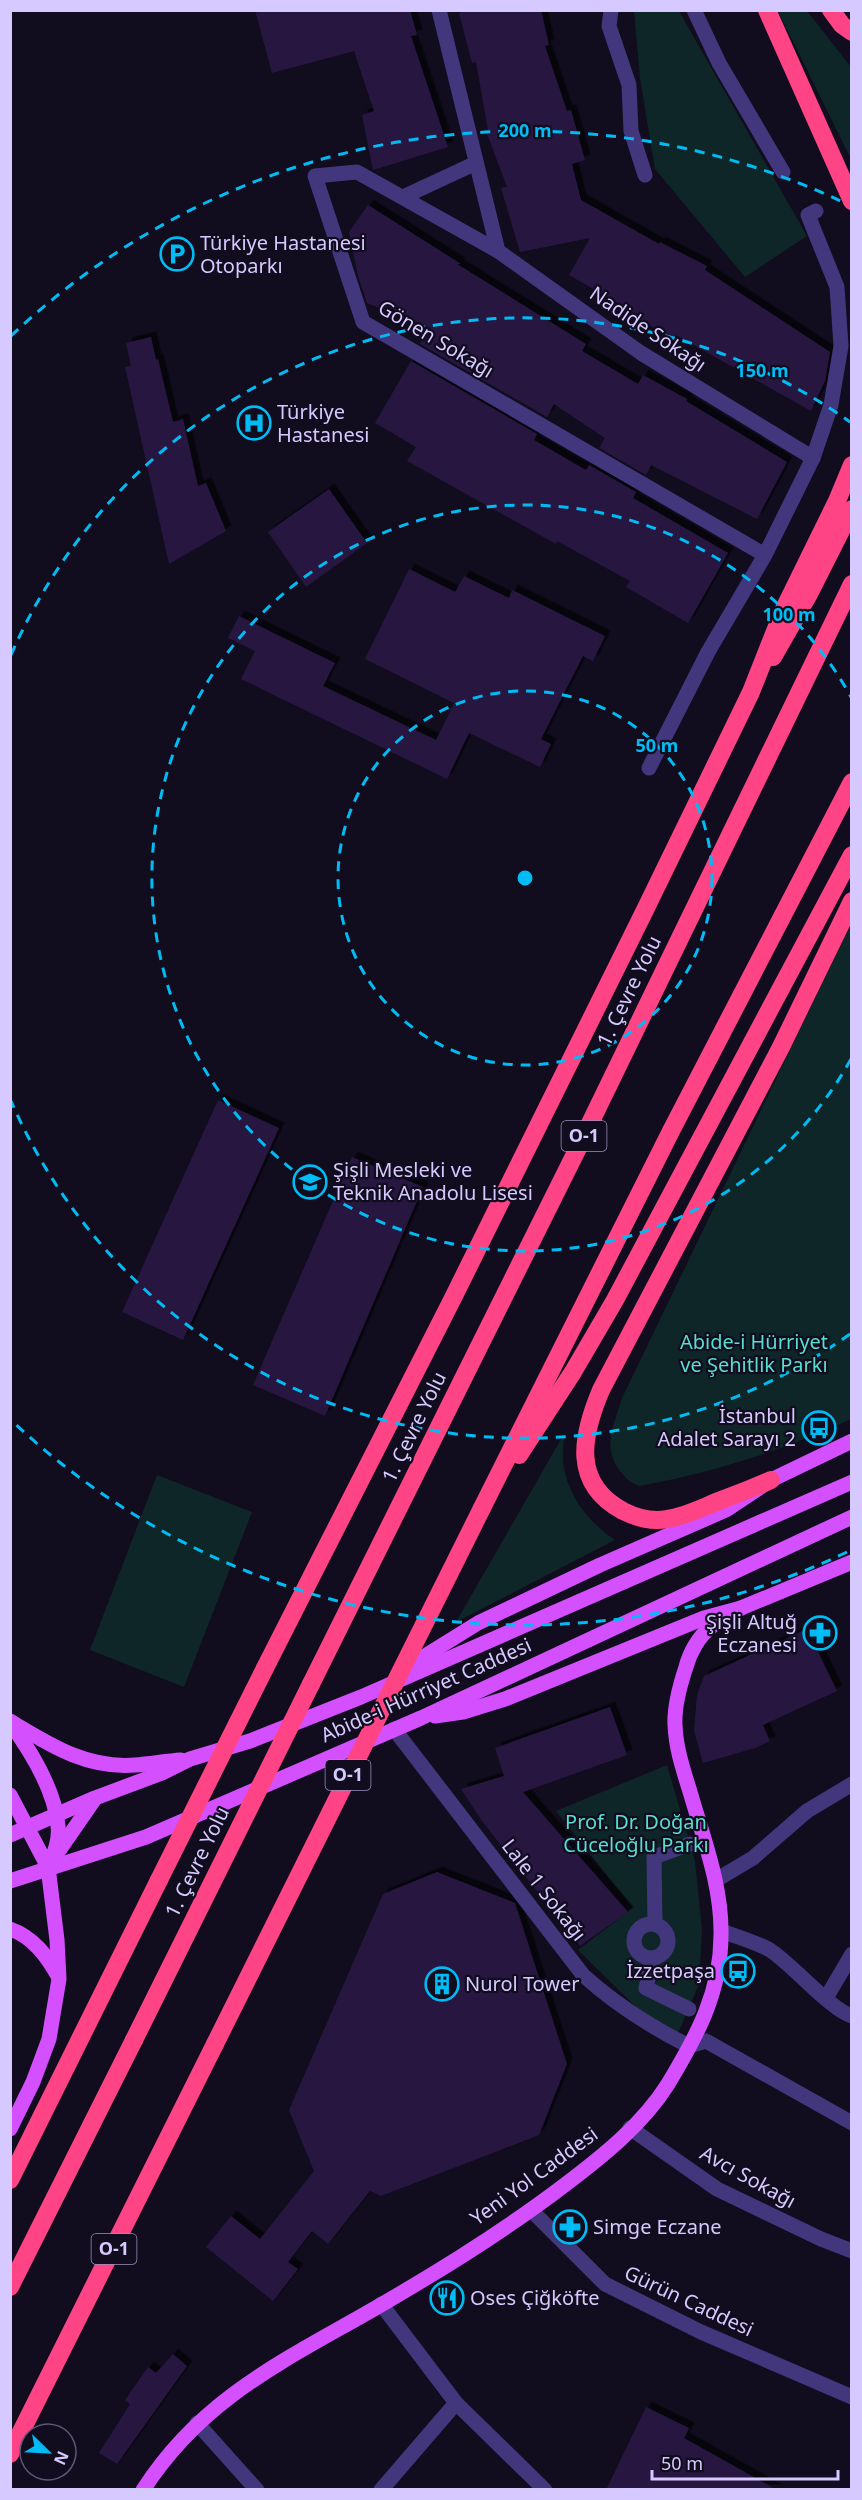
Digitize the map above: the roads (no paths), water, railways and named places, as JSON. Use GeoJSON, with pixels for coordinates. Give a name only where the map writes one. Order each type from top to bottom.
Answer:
{"type":"FeatureCollection","features":[{"type":"Feature","properties":{"kind":"highway"},"geometry":{"type":"LineString","coordinates":[[767,10],[852,201]]}},
{"type":"Feature","properties":{"kind":"highway"},"geometry":{"type":"LineString","coordinates":[[831,10],[842,25],[852,32]]}},
{"type":"Feature","properties":{"kind":"highway"},"geometry":{"type":"LineString","coordinates":[[10,2180],[265,1668],[459,1287],[751,692],[783,611],[837,501],[852,465]]}},
{"type":"Feature","properties":{"kind":"highway"},"geometry":{"type":"LineString","coordinates":[[751,692],[784,641],[852,509]]}},
{"type":"Feature","properties":{"kind":"highway","name":"1. Çevre Yolu"},"geometry":{"type":"LineString","coordinates":[[10,2286],[585,1133],[852,584]]}},
{"type":"Feature","properties":{"kind":"highway","name":"O-1"},"geometry":{"type":"LineString","coordinates":[[10,2454],[666,1142],[852,782]]}},
{"type":"Feature","properties":{"kind":"highway"},"geometry":{"type":"LineString","coordinates":[[482,1508],[541,1423],[615,1300],[852,855]]}},
{"type":"Feature","properties":{"kind":"highway"},"geometry":{"type":"LineString","coordinates":[[771,1480],[688,1514],[666,1520],[647,1520],[633,1516],[611,1504],[597,1491],[588,1473],[584,1451],[589,1419],[601,1390],[781,1047],[852,901]]}},
{"type":"Feature","properties":{"kind":"main road"},"geometry":{"type":"LineString","coordinates":[[362,1697],[478,1623],[674,1531],[726,1510],[771,1480],[852,1441]]}},
{"type":"Feature","properties":{"kind":"main road","name":"Abide-i Hürriyet Caddesi"},"geometry":{"type":"LineString","coordinates":[[10,1834],[162,1773],[190,1759],[250,1741],[362,1697],[852,1482]]}},
{"type":"Feature","properties":{"kind":"main road","name":"Abide-i Hürriyet Caddesi"},"geometry":{"type":"LineString","coordinates":[[10,1881],[146,1837],[421,1718],[852,1517]]}},
{"type":"Feature","properties":{"kind":"main road"},"geometry":{"type":"LineString","coordinates":[[421,1718],[463,1712],[505,1699],[704,1618],[741,1608],[852,1562]]}},
{"type":"Feature","properties":{"kind":"main road","name":"Yeni Yol Caddesi"},"geometry":{"type":"LineString","coordinates":[[143,2490],[178,2442],[196,2423],[231,2394],[267,2369],[381,2304],[531,2210],[599,2159],[651,2108],[667,2085],[706,2016],[720,1969],[722,1931],[716,1880],[679,1758],[675,1724],[680,1686],[689,1655],[710,1627],[741,1608]]}},
{"type":"Feature","properties":{"kind":"main road"},"geometry":{"type":"LineString","coordinates":[[10,1722],[69,1755],[99,1763],[134,1766],[190,1759]]}},
{"type":"Feature","properties":{"kind":"main road"},"geometry":{"type":"LineString","coordinates":[[10,1722],[46,1782],[56,1816],[58,1839],[48,1867]]}},
{"type":"Feature","properties":{"kind":"main road"},"geometry":{"type":"LineString","coordinates":[[10,1795],[48,1867],[59,1978],[50,2039],[33,2082],[10,2129]]}},
{"type":"Feature","properties":{"kind":"main road"},"geometry":{"type":"LineString","coordinates":[[48,1867],[95,1798]]}},
{"type":"Feature","properties":{"kind":"main road"},"geometry":{"type":"LineString","coordinates":[[10,1929],[19,1932],[42,1950],[59,1978]]}},
{"type":"Feature","properties":{"kind":"street"},"geometry":{"type":"LineString","coordinates":[[439,10],[498,250]]}},
{"type":"Feature","properties":{"kind":"street"},"geometry":{"type":"LineString","coordinates":[[611,10],[609,26],[629,86],[631,131],[645,175]]}},
{"type":"Feature","properties":{"kind":"street"},"geometry":{"type":"LineString","coordinates":[[694,10],[719,63],[783,172]]}},
{"type":"Feature","properties":{"kind":"street"},"geometry":{"type":"LineString","coordinates":[[403,197],[476,163]]}},
{"type":"Feature","properties":{"kind":"street","name":"Gönen Sokağı"},"geometry":{"type":"LineString","coordinates":[[498,250],[357,172],[315,176],[363,322],[765,555]]}},
{"type":"Feature","properties":{"kind":"street"},"geometry":{"type":"LineString","coordinates":[[649,768],[708,652],[765,555],[813,458],[831,405],[841,346],[837,287],[808,215],[816,211]]}},
{"type":"Feature","properties":{"kind":"street","name":"Nadide Sokağı"},"geometry":{"type":"LineString","coordinates":[[498,250],[641,353],[813,458]]}},
{"type":"Feature","properties":{"kind":"street","name":"Lale 1 Sokağı"},"geometry":{"type":"LineString","coordinates":[[394,1729],[583,1975],[610,2000],[647,2025],[689,2046]]}},
{"type":"Feature","properties":{"kind":"street"},"geometry":{"type":"LineString","coordinates":[[716,1880],[753,1858],[807,1811],[852,1784]]}},
{"type":"Feature","properties":{"kind":"street"},"geometry":{"type":"LineString","coordinates":[[655,1924],[654,1857],[690,1844]]}},
{"type":"Feature","properties":{"kind":"street"},"geometry":{"type":"LineString","coordinates":[[655,1924],[663,1929],[668,1937],[667,1947],[661,1955],[652,1958],[643,1956],[636,1949],[634,1939],[638,1930],[646,1925],[655,1924]]}},
{"type":"Feature","properties":{"kind":"street"},"geometry":{"type":"LineString","coordinates":[[722,1931],[769,1949],[799,1972],[826,1998],[852,2016]]}},
{"type":"Feature","properties":{"kind":"street"},"geometry":{"type":"LineString","coordinates":[[826,1998],[852,1953]]}},
{"type":"Feature","properties":{"kind":"street"},"geometry":{"type":"LineString","coordinates":[[652,1958],[646,1988],[689,2008]]}},
{"type":"Feature","properties":{"kind":"street"},"geometry":{"type":"LineString","coordinates":[[689,2046],[706,2040],[852,2123]]}},
{"type":"Feature","properties":{"kind":"street","name":"Avcı Sokağı"},"geometry":{"type":"LineString","coordinates":[[630,2128],[717,2189],[821,2240],[852,2251]]}},
{"type":"Feature","properties":{"kind":"street","name":"Gürün Caddesi"},"geometry":{"type":"LineString","coordinates":[[531,2210],[605,2284],[701,2332],[852,2397]]}},
{"type":"Feature","properties":{"kind":"street"},"geometry":{"type":"LineString","coordinates":[[381,2304],[456,2403],[545,2490]]}},
{"type":"Feature","properties":{"kind":"street"},"geometry":{"type":"LineString","coordinates":[[381,2490],[456,2403]]}},
{"type":"Feature","properties":{"kind":"street"},"geometry":{"type":"LineString","coordinates":[[196,2423],[257,2490]]}},
{"type":"Feature","properties":{"kind":"place","name":"Türkiye Hastanesi Otoparkı"},"geometry":{"type":"Point","coordinates":[177,254]}},
{"type":"Feature","properties":{"kind":"place","name":"Türkiye Hastanesi"},"geometry":{"type":"Point","coordinates":[254,423]}},
{"type":"Feature","properties":{"kind":"place","name":"Şişli Mesleki ve Teknik Anadolu Lisesi"},"geometry":{"type":"Point","coordinates":[310,1182]}},
{"type":"Feature","properties":{"kind":"place","name":"İstanbul Adalet Sarayı 2"},"geometry":{"type":"Point","coordinates":[819,1428]}},
{"type":"Feature","properties":{"kind":"place","name":"Şişli Altuğ Eczanesi"},"geometry":{"type":"Point","coordinates":[820,1633]}},
{"type":"Feature","properties":{"kind":"place","name":"İzzetpaşa"},"geometry":{"type":"Point","coordinates":[738,1971]}},
{"type":"Feature","properties":{"kind":"place","name":"Nurol Tower"},"geometry":{"type":"Point","coordinates":[442,1984]}},
{"type":"Feature","properties":{"kind":"place","name":"Simge Eczane"},"geometry":{"type":"Point","coordinates":[570,2227]}},
{"type":"Feature","properties":{"kind":"place","name":"Oses Çiğköfte"},"geometry":{"type":"Point","coordinates":[447,2298]}},
{"type":"Feature","properties":{"kind":"park label","name":"Abide-i Hürriyet ve Şehitlik Parkı"},"geometry":{"type":"Point","coordinates":[754,1354]}},
{"type":"Feature","properties":{"kind":"park label","name":"Prof. Dr. Doğan Cüceloğlu Parkı"},"geometry":{"type":"Point","coordinates":[636,1834]}}]}
